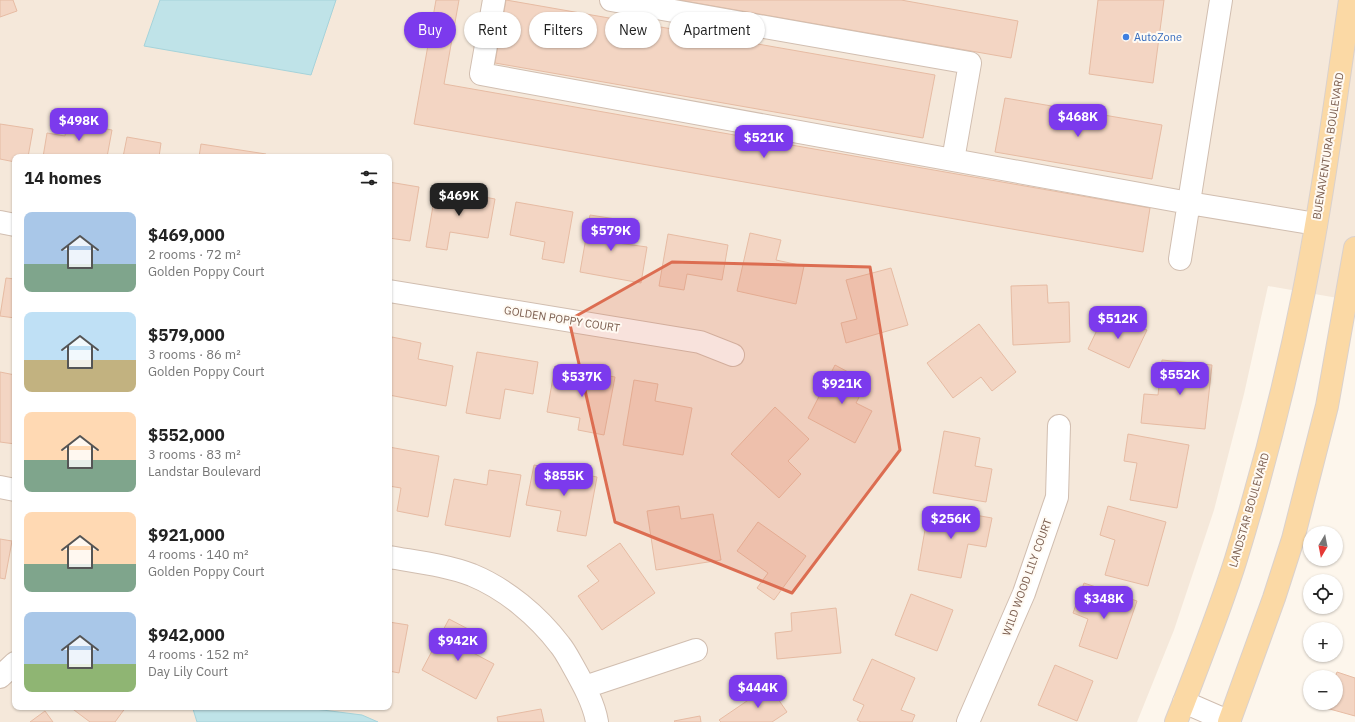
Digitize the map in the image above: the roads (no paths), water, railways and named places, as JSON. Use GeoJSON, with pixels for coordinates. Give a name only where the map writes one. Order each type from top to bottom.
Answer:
{"type":"FeatureCollection","features":[{"type":"Feature","properties":{"kind":"main road","name":"BUENAVENTURA BOULEVARD"},"geometry":{"type":"LineString","coordinates":[[1304,292],[1316,224],[1350,0]]}},
{"type":"Feature","properties":{"kind":"main road"},"geometry":{"type":"LineString","coordinates":[[1230,722],[1274,598],[1293,539],[1327,406],[1346,299],[1353,275],[1355,248]]}},
{"type":"Feature","properties":{"kind":"main road","name":"LANDSTAR BOULEVARD"},"geometry":{"type":"LineString","coordinates":[[1176,722],[1236,560],[1265,457],[1304,292]]}},
{"type":"Feature","properties":{"kind":"street"},"geometry":{"type":"LineString","coordinates":[[494,0],[481,74],[1189,203],[1316,224]]}},
{"type":"Feature","properties":{"kind":"street"},"geometry":{"type":"LineString","coordinates":[[611,0],[970,63],[953,160]]}},
{"type":"Feature","properties":{"kind":"street"},"geometry":{"type":"LineString","coordinates":[[1180,259],[1221,0]]}},
{"type":"Feature","properties":{"kind":"street"},"geometry":{"type":"LineString","coordinates":[[0,222],[12,224]]}},
{"type":"Feature","properties":{"kind":"street","name":"GOLDEN POPPY COURT"},"geometry":{"type":"LineString","coordinates":[[392,291],[700,342],[733,356]]}},
{"type":"Feature","properties":{"kind":"street","name":"WILD WOOD LILY COURT"},"geometry":{"type":"LineString","coordinates":[[968,722],[1024,593],[1057,497],[1059,426]]}},
{"type":"Feature","properties":{"kind":"street"},"geometry":{"type":"LineString","coordinates":[[0,487],[12,489]]}},
{"type":"Feature","properties":{"kind":"street"},"geometry":{"type":"LineString","coordinates":[[392,558],[446,567],[473,575],[499,589],[519,604],[545,627],[561,646],[585,688],[597,722]]}},
{"type":"Feature","properties":{"kind":"street"},"geometry":{"type":"LineString","coordinates":[[585,688],[696,650]]}},
{"type":"Feature","properties":{"kind":"street"},"geometry":{"type":"LineString","coordinates":[[0,677],[12,665]]}},
{"type":"Feature","properties":{"kind":"street"},"geometry":{"type":"LineString","coordinates":[[1184,702],[1230,722]]}},
{"type":"Feature","properties":{"kind":"water"},"geometry":{"type":"Polygon","coordinates":[[[160,0],[336,0],[311,75],[144,46],[160,0]]]}},
{"type":"Feature","properties":{"kind":"water"},"geometry":{"type":"Polygon","coordinates":[[[193,710],[323,710],[362,715],[378,722],[197,722],[193,710]]]}},
{"type":"Feature","properties":{"kind":"place","name":"AutoZone"},"geometry":{"type":"Point","coordinates":[1126,37]}}]}
